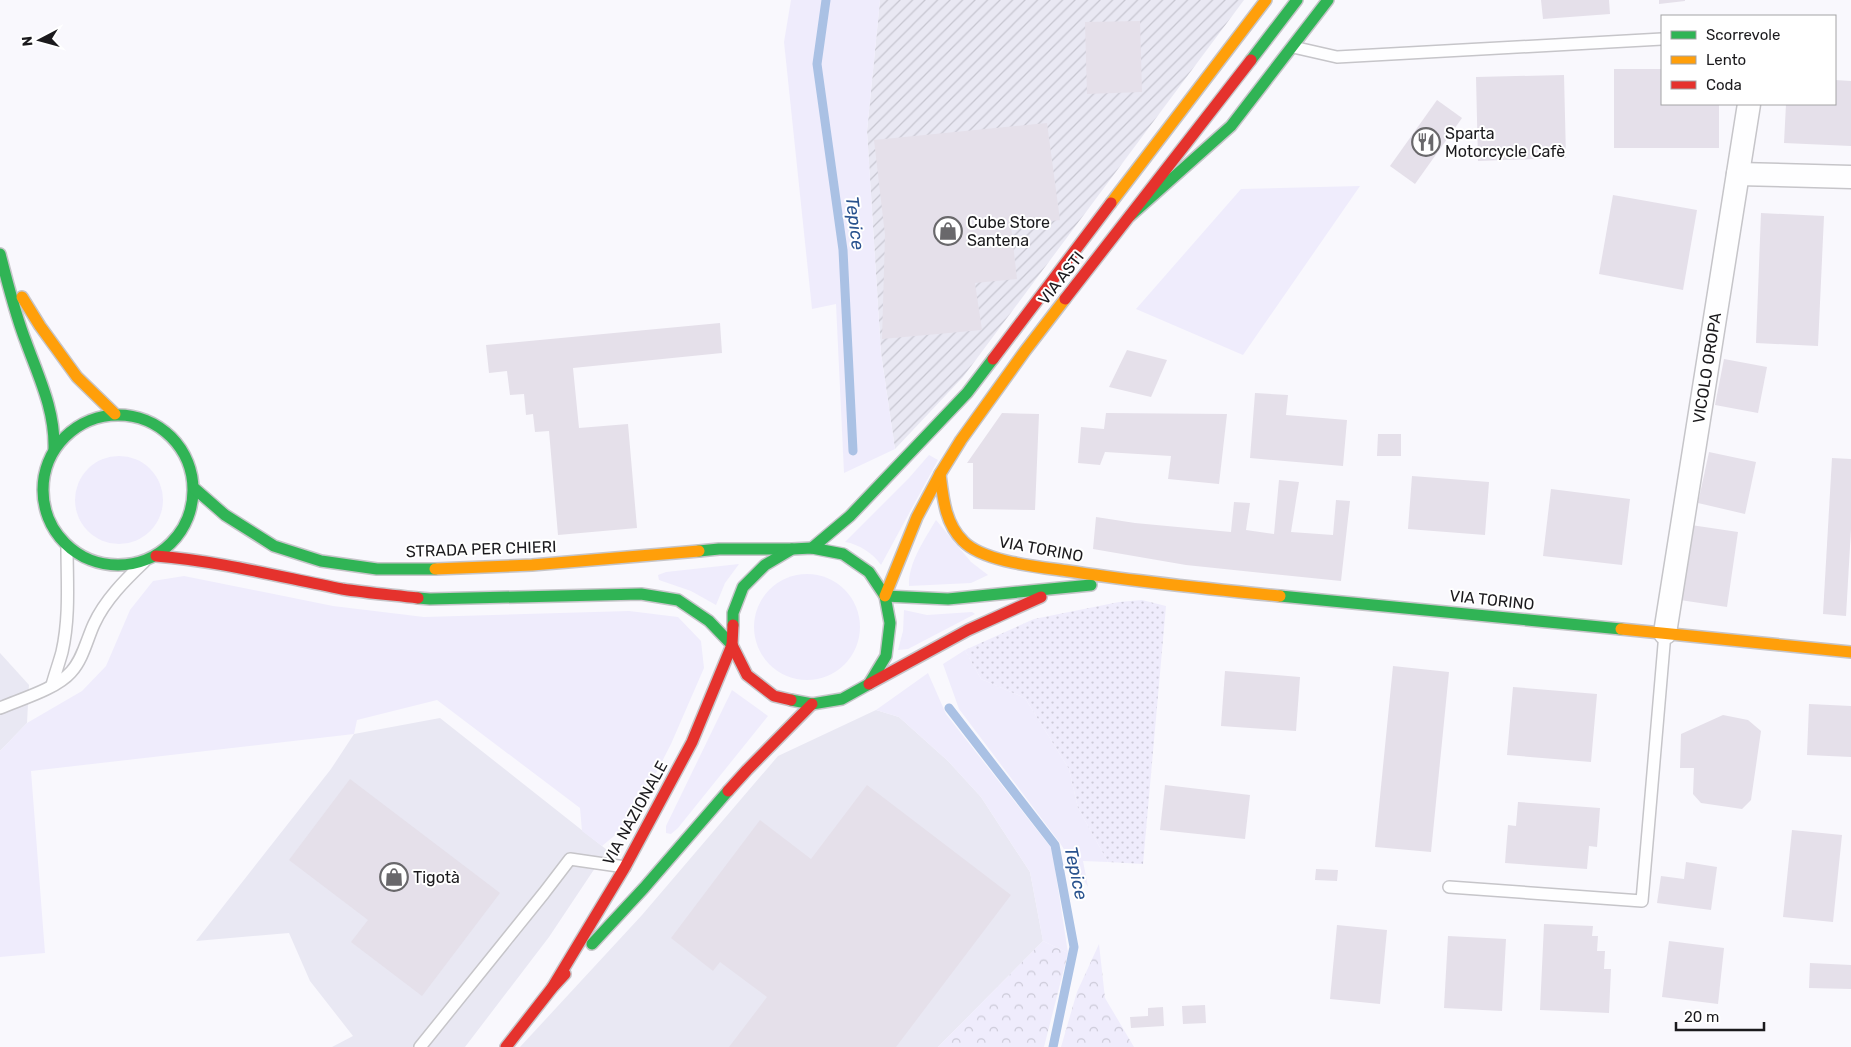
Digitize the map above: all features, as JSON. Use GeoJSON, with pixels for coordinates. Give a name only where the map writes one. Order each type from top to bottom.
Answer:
{"type":"FeatureCollection","features":[{"type":"Feature","properties":{"kind":"main road","name":"VIA ASTI"},"geometry":{"type":"LineString","coordinates":[[812,548],[850,516],[967,393],[1266,0]]}},
{"type":"Feature","properties":{"kind":"main road","name":"VIA ASTI"},"geometry":{"type":"LineString","coordinates":[[885,596],[917,517],[940,474],[988,401],[1130,216],[1280,42],[1297,0]]}},
{"type":"Feature","properties":{"kind":"main road"},"geometry":{"type":"LineString","coordinates":[[1130,216],[1231,126],[1280,42],[1328,0]]}},
{"type":"Feature","properties":{"kind":"main road"},"geometry":{"type":"LineString","coordinates":[[0,254],[26,342],[50,404],[56,432],[54,449]]}},
{"type":"Feature","properties":{"kind":"main road"},"geometry":{"type":"LineString","coordinates":[[3,266],[40,326],[77,377],[115,414]]}},
{"type":"Feature","properties":{"kind":"main road"},"geometry":{"type":"LineString","coordinates":[[115,414],[139,417],[161,427],[178,444],[190,465],[194,488],[192,508],[184,527],[172,543],[156,556],[144,562],[124,566],[103,564],[84,558],[67,546],[54,530],[45,510],[42,490],[45,468],[54,449],[66,435],[80,424],[97,417],[115,414]]}},
{"type":"Feature","properties":{"kind":"main road","name":"VIA TORINO"},"geometry":{"type":"LineString","coordinates":[[940,474],[945,510],[952,527],[963,542],[976,551],[1013,563],[1131,581],[1851,652]]}},
{"type":"Feature","properties":{"kind":"main road","name":"STRADA PER CHIERI"},"geometry":{"type":"LineString","coordinates":[[194,488],[225,515],[274,546],[321,561],[377,569],[436,569],[532,565],[719,549],[792,549]]}},
{"type":"Feature","properties":{"kind":"main road","name":"VIA NAZIONALE"},"geometry":{"type":"LineString","coordinates":[[552,988],[625,867],[692,742],[732,646],[733,613],[743,587],[764,565],[792,549],[812,548],[843,554],[868,572],[885,596],[890,623],[886,656],[869,684],[842,699],[812,704],[774,696],[747,675],[732,646]]}},
{"type":"Feature","properties":{"kind":"main road"},"geometry":{"type":"LineString","coordinates":[[156,556],[184,558],[344,589],[430,599],[641,594],[678,600],[709,621],[732,646]]}},
{"type":"Feature","properties":{"kind":"main road","name":"VIA TORINO"},"geometry":{"type":"LineString","coordinates":[[885,596],[948,599],[1131,581]]}},
{"type":"Feature","properties":{"kind":"main road","name":"VIA TORINO"},"geometry":{"type":"LineString","coordinates":[[869,684],[968,630],[1060,588]]}},
{"type":"Feature","properties":{"kind":"main road","name":"VIA NAZIONALE"},"geometry":{"type":"LineString","coordinates":[[506,1047],[552,988],[644,888],[747,770],[812,704]]}},
{"type":"Feature","properties":{"kind":"street","name":"VICOLO OROPA"},"geometry":{"type":"LineString","coordinates":[[1665,633],[1749,105]]}},
{"type":"Feature","properties":{"kind":"street"},"geometry":{"type":"LineString","coordinates":[[1738,174],[1851,177]]}},
{"type":"Feature","properties":{"kind":"lane"},"geometry":{"type":"LineString","coordinates":[[1280,42],[1338,57],[1661,39]]}},
{"type":"Feature","properties":{"kind":"lane"},"geometry":{"type":"LineString","coordinates":[[52,686],[62,652],[66,626],[67,546]]}},
{"type":"Feature","properties":{"kind":"lane"},"geometry":{"type":"LineString","coordinates":[[0,708],[52,686],[72,672],[100,615],[120,584],[144,562]]}},
{"type":"Feature","properties":{"kind":"lane"},"geometry":{"type":"LineString","coordinates":[[1449,888],[1642,901],[1665,633]]}},
{"type":"Feature","properties":{"kind":"lane"},"geometry":{"type":"LineString","coordinates":[[420,1047],[570,859],[625,867]]}},
{"type":"Feature","properties":{"kind":"shaded area"},"geometry":{"type":"Polygon","coordinates":[[[880,0],[1244,0],[963,377],[895,449],[881,353],[867,131],[880,0]]]}},
{"type":"Feature","properties":{"kind":"shaded area"},"geometry":{"type":"Polygon","coordinates":[[[0,653],[29,685],[27,723],[0,751],[0,653]]]}},
{"type":"Feature","properties":{"kind":"shaded area"},"geometry":{"type":"Polygon","coordinates":[[[876,710],[899,717],[948,761],[981,797],[1030,872],[1043,941],[938,1047],[520,1047],[642,915],[778,756],[876,710]]]}},
{"type":"Feature","properties":{"kind":"shaded area"},"geometry":{"type":"Polygon","coordinates":[[[440,718],[607,850],[549,937],[465,1047],[332,1047],[353,1036],[310,981],[289,933],[196,941],[331,769],[354,734],[440,718]]]}},
{"type":"Feature","properties":{"kind":"green space"},"geometry":{"type":"Polygon","coordinates":[[[791,0],[880,0],[867,131],[881,353],[895,449],[844,473],[836,304],[812,309],[784,42],[791,0]]]}},
{"type":"Feature","properties":{"kind":"green space"},"geometry":{"type":"Polygon","coordinates":[[[1360,186],[1243,355],[1136,309],[1241,189],[1360,186]]]}},
{"type":"Feature","properties":{"kind":"green space"},"geometry":{"type":"Polygon","coordinates":[[[929,455],[938,460],[881,565],[866,550],[845,542],[909,478],[929,455]]]}},
{"type":"Feature","properties":{"kind":"green space"},"geometry":{"type":"Polygon","coordinates":[[[119,456],[136,459],[144,463],[156,475],[160,483],[163,500],[160,517],[156,525],[144,537],[136,541],[119,544],[102,541],[94,537],[82,525],[78,517],[75,500],[78,483],[82,475],[94,463],[102,459],[119,456]]]}},
{"type":"Feature","properties":{"kind":"green space"},"geometry":{"type":"Polygon","coordinates":[[[936,520],[971,562],[988,575],[971,583],[909,586],[909,577],[914,560],[936,520]]]}},
{"type":"Feature","properties":{"kind":"green space"},"geometry":{"type":"Polygon","coordinates":[[[739,564],[725,583],[716,605],[691,591],[659,580],[658,575],[666,572],[739,564]]]}},
{"type":"Feature","properties":{"kind":"green space"},"geometry":{"type":"Polygon","coordinates":[[[807,574],[827,578],[844,590],[856,607],[860,627],[856,647],[844,664],[827,676],[807,680],[787,676],[770,664],[758,647],[754,627],[758,607],[770,590],[787,578],[807,574]]]}},
{"type":"Feature","properties":{"kind":"green space"},"geometry":{"type":"Polygon","coordinates":[[[184,576],[333,606],[424,617],[629,611],[678,617],[701,641],[704,668],[671,744],[631,822],[602,846],[582,831],[580,808],[437,700],[357,720],[354,734],[31,771],[45,953],[0,957],[0,751],[27,723],[82,691],[106,666],[130,610],[153,581],[184,576]]]}},
{"type":"Feature","properties":{"kind":"green space"},"geometry":{"type":"Polygon","coordinates":[[[1142,600],[1166,606],[1143,864],[1108,862],[1078,808],[1069,769],[1025,698],[981,679],[965,650],[1034,619],[1119,602],[1142,600]]]}},
{"type":"Feature","properties":{"kind":"green space"},"geometry":{"type":"Polygon","coordinates":[[[904,610],[927,615],[972,612],[975,614],[908,649],[898,650],[903,631],[904,610]]]}},
{"type":"Feature","properties":{"kind":"green space"},"geometry":{"type":"Polygon","coordinates":[[[965,650],[981,679],[1025,698],[1069,769],[1078,808],[1108,862],[1083,861],[1088,887],[1060,843],[959,709],[943,664],[965,650]]]}},
{"type":"Feature","properties":{"kind":"green space"},"geometry":{"type":"Polygon","coordinates":[[[928,673],[946,714],[1052,849],[1068,953],[1043,941],[1030,872],[981,797],[948,761],[899,717],[876,710],[928,673]]]}},
{"type":"Feature","properties":{"kind":"green space"},"geometry":{"type":"Polygon","coordinates":[[[732,690],[768,716],[678,828],[671,834],[666,833],[666,826],[732,690]]]}},
{"type":"Feature","properties":{"kind":"green space"},"geometry":{"type":"Polygon","coordinates":[[[1043,941],[1068,953],[1044,1047],[938,1047],[1043,941]]]}},
{"type":"Feature","properties":{"kind":"green space"},"geometry":{"type":"Polygon","coordinates":[[[1099,944],[1105,998],[1134,1047],[1061,1047],[1077,992],[1099,944]]]}},
{"type":"Feature","properties":{"kind":"building"},"geometry":{"type":"Polygon","coordinates":[[[1541,0],[1609,0],[1610,14],[1543,19],[1541,0]]]}},
{"type":"Feature","properties":{"kind":"building"},"geometry":{"type":"Polygon","coordinates":[[[1659,0],[1685,0],[1685,1],[1659,4],[1659,0]]]}},
{"type":"Feature","properties":{"kind":"building"},"geometry":{"type":"Polygon","coordinates":[[[1140,21],[1142,92],[1087,94],[1085,22],[1140,21]]]}},
{"type":"Feature","properties":{"kind":"building"},"geometry":{"type":"Polygon","coordinates":[[[1614,69],[1661,69],[1661,105],[1719,105],[1719,148],[1614,148],[1614,69]]]}},
{"type":"Feature","properties":{"kind":"building"},"geometry":{"type":"Polygon","coordinates":[[[1564,75],[1566,158],[1478,161],[1476,77],[1564,75]]]}},
{"type":"Feature","properties":{"kind":"building"},"geometry":{"type":"Polygon","coordinates":[[[1836,80],[1851,81],[1851,146],[1784,143],[1786,105],[1836,105],[1836,80]]]}},
{"type":"Feature","properties":{"kind":"building","name":"Sparta Motorcycle Cafè"},"geometry":{"type":"Polygon","coordinates":[[[1437,100],[1462,118],[1415,184],[1390,166],[1437,100]]]}},
{"type":"Feature","properties":{"kind":"building","name":"Cube Store Santena"},"geometry":{"type":"Polygon","coordinates":[[[1047,123],[1060,220],[1011,226],[1017,279],[975,283],[982,330],[882,339],[885,235],[874,140],[1047,123]]]}},
{"type":"Feature","properties":{"kind":"building"},"geometry":{"type":"Polygon","coordinates":[[[1613,195],[1697,210],[1683,290],[1599,274],[1613,195]]]}},
{"type":"Feature","properties":{"kind":"building"},"geometry":{"type":"Polygon","coordinates":[[[1761,213],[1824,216],[1818,346],[1756,343],[1761,213]]]}},
{"type":"Feature","properties":{"kind":"building"},"geometry":{"type":"Polygon","coordinates":[[[720,323],[722,353],[573,368],[579,428],[628,424],[637,528],[558,535],[549,431],[535,432],[533,414],[526,415],[524,394],[510,395],[507,371],[489,373],[486,345],[720,323]]]}},
{"type":"Feature","properties":{"kind":"building"},"geometry":{"type":"Polygon","coordinates":[[[1127,350],[1167,360],[1151,397],[1109,387],[1127,350]]]}},
{"type":"Feature","properties":{"kind":"building"},"geometry":{"type":"Polygon","coordinates":[[[1724,359],[1767,367],[1758,413],[1715,405],[1724,359]]]}},
{"type":"Feature","properties":{"kind":"building"},"geometry":{"type":"Polygon","coordinates":[[[1255,393],[1288,395],[1286,415],[1347,420],[1343,466],[1250,458],[1255,393]]]}},
{"type":"Feature","properties":{"kind":"building"},"geometry":{"type":"Polygon","coordinates":[[[1002,413],[1039,414],[1035,510],[973,509],[973,463],[967,463],[1002,413]]]}},
{"type":"Feature","properties":{"kind":"building"},"geometry":{"type":"Polygon","coordinates":[[[1106,413],[1227,414],[1219,484],[1168,479],[1171,456],[1105,452],[1100,465],[1078,463],[1081,427],[1104,429],[1106,413]]]}},
{"type":"Feature","properties":{"kind":"building"},"geometry":{"type":"Polygon","coordinates":[[[1378,434],[1401,434],[1401,456],[1377,456],[1378,434]]]}},
{"type":"Feature","properties":{"kind":"building"},"geometry":{"type":"Polygon","coordinates":[[[1709,452],[1756,462],[1745,514],[1698,503],[1709,452]]]}},
{"type":"Feature","properties":{"kind":"building"},"geometry":{"type":"Polygon","coordinates":[[[1832,458],[1851,459],[1851,529],[1846,616],[1823,614],[1832,458]]]}},
{"type":"Feature","properties":{"kind":"building"},"geometry":{"type":"Polygon","coordinates":[[[1412,476],[1489,482],[1485,535],[1408,529],[1412,476]]]}},
{"type":"Feature","properties":{"kind":"building"},"geometry":{"type":"Polygon","coordinates":[[[1279,480],[1299,482],[1291,532],[1333,535],[1336,500],[1350,501],[1341,581],[1186,565],[1093,549],[1096,517],[1135,523],[1231,532],[1234,502],[1250,503],[1246,530],[1274,534],[1279,480]]]}},
{"type":"Feature","properties":{"kind":"building"},"geometry":{"type":"Polygon","coordinates":[[[1551,489],[1630,499],[1622,565],[1543,556],[1551,489]]]}},
{"type":"Feature","properties":{"kind":"building"},"geometry":{"type":"Polygon","coordinates":[[[1691,525],[1738,532],[1727,607],[1680,600],[1691,525]]]}},
{"type":"Feature","properties":{"kind":"building"},"geometry":{"type":"Polygon","coordinates":[[[1393,666],[1449,672],[1431,852],[1375,847],[1393,666]]]}},
{"type":"Feature","properties":{"kind":"building"},"geometry":{"type":"Polygon","coordinates":[[[1225,671],[1300,677],[1296,731],[1221,726],[1225,671]]]}},
{"type":"Feature","properties":{"kind":"building"},"geometry":{"type":"Polygon","coordinates":[[[1513,687],[1597,694],[1591,762],[1507,755],[1513,687]]]}},
{"type":"Feature","properties":{"kind":"building"},"geometry":{"type":"Polygon","coordinates":[[[1809,704],[1851,706],[1851,757],[1807,755],[1809,704]]]}},
{"type":"Feature","properties":{"kind":"building"},"geometry":{"type":"Polygon","coordinates":[[[1723,715],[1748,720],[1761,731],[1751,800],[1742,809],[1701,803],[1693,794],[1694,768],[1680,768],[1681,734],[1723,715]]]}},
{"type":"Feature","properties":{"kind":"building","name":"Tigotà"},"geometry":{"type":"Polygon","coordinates":[[[350,779],[500,893],[422,996],[351,942],[368,920],[289,860],[350,779]]]}},
{"type":"Feature","properties":{"kind":"building"},"geometry":{"type":"Polygon","coordinates":[[[867,785],[1011,895],[896,1047],[729,1047],[767,997],[720,962],[713,971],[671,938],[760,820],[811,859],[867,785]]]}},
{"type":"Feature","properties":{"kind":"building"},"geometry":{"type":"Polygon","coordinates":[[[1165,785],[1250,795],[1245,839],[1160,830],[1165,785]]]}},
{"type":"Feature","properties":{"kind":"building"},"geometry":{"type":"Polygon","coordinates":[[[1518,802],[1600,808],[1597,847],[1589,846],[1587,869],[1505,863],[1508,825],[1516,826],[1518,802]]]}},
{"type":"Feature","properties":{"kind":"building"},"geometry":{"type":"Polygon","coordinates":[[[1792,830],[1842,835],[1833,922],[1783,917],[1792,830]]]}},
{"type":"Feature","properties":{"kind":"building"},"geometry":{"type":"Polygon","coordinates":[[[1686,862],[1717,867],[1711,910],[1657,903],[1661,876],[1684,879],[1686,862]]]}},
{"type":"Feature","properties":{"kind":"building"},"geometry":{"type":"Polygon","coordinates":[[[1316,869],[1338,870],[1337,881],[1315,880],[1316,869]]]}},
{"type":"Feature","properties":{"kind":"building"},"geometry":{"type":"Polygon","coordinates":[[[1544,924],[1593,926],[1592,936],[1598,936],[1597,951],[1605,951],[1604,969],[1611,969],[1609,1013],[1540,1010],[1544,924]]]}},
{"type":"Feature","properties":{"kind":"building"},"geometry":{"type":"Polygon","coordinates":[[[1337,925],[1387,930],[1380,1004],[1330,999],[1337,925]]]}},
{"type":"Feature","properties":{"kind":"building"},"geometry":{"type":"Polygon","coordinates":[[[1448,936],[1506,939],[1502,1011],[1444,1008],[1448,936]]]}},
{"type":"Feature","properties":{"kind":"building"},"geometry":{"type":"Polygon","coordinates":[[[1669,941],[1724,948],[1718,1004],[1662,997],[1669,941]]]}},
{"type":"Feature","properties":{"kind":"building"},"geometry":{"type":"Polygon","coordinates":[[[1810,963],[1851,965],[1851,989],[1809,988],[1810,963]]]}},
{"type":"Feature","properties":{"kind":"building"},"geometry":{"type":"Polygon","coordinates":[[[1205,1005],[1206,1023],[1183,1024],[1182,1006],[1205,1005]]]}},
{"type":"Feature","properties":{"kind":"building"},"geometry":{"type":"Polygon","coordinates":[[[1163,1007],[1164,1026],[1131,1028],[1130,1017],[1148,1016],[1148,1008],[1163,1007]]]}},
{"type":"Feature","properties":{"kind":"waterway","name":"Tepice"},"geometry":{"type":"LineString","coordinates":[[826,0],[817,64],[843,250],[853,451]]}},
{"type":"Feature","properties":{"kind":"waterway","name":"Tepice"},"geometry":{"type":"LineString","coordinates":[[949,708],[1055,845],[1074,947],[1053,1047]]}},
{"type":"Feature","properties":{"kind":"traffic: fast"},"geometry":{"type":"LineString","coordinates":[[1251,60],[1297,0]]}},
{"type":"Feature","properties":{"kind":"traffic: fast"},"geometry":{"type":"LineString","coordinates":[[1130,216],[1231,126],[1328,0]]}},
{"type":"Feature","properties":{"kind":"traffic: fast"},"geometry":{"type":"LineString","coordinates":[[0,254],[18,321],[49,407],[54,435],[54,449]]}},
{"type":"Feature","properties":{"kind":"traffic: fast"},"geometry":{"type":"LineString","coordinates":[[812,548],[850,516],[967,393],[993,359]]}},
{"type":"Feature","properties":{"kind":"traffic: fast"},"geometry":{"type":"LineString","coordinates":[[118,415],[133,416],[147,420],[160,427],[171,437],[181,448],[188,461],[192,475],[193,490],[192,505],[188,519],[181,532],[171,543],[160,553],[147,560],[133,564],[118,565],[103,564],[89,560],[76,553],[65,543],[55,532],[48,519],[44,505],[43,490],[44,475],[48,461],[55,448],[65,437],[76,427],[89,420],[103,416],[118,415]]}},
{"type":"Feature","properties":{"kind":"traffic: fast"},"geometry":{"type":"LineString","coordinates":[[194,488],[225,515],[274,546],[321,561],[377,569],[435,569]]}},
{"type":"Feature","properties":{"kind":"traffic: fast"},"geometry":{"type":"LineString","coordinates":[[733,625],[733,613],[743,587],[765,565],[792,549],[812,548],[843,554],[869,572],[885,596],[890,623],[886,656],[869,684],[842,699],[812,704],[791,700]]}},
{"type":"Feature","properties":{"kind":"traffic: fast"},"geometry":{"type":"LineString","coordinates":[[699,551],[719,549],[792,549]]}},
{"type":"Feature","properties":{"kind":"traffic: fast"},"geometry":{"type":"LineString","coordinates":[[885,596],[948,599],[1091,585]]}},
{"type":"Feature","properties":{"kind":"traffic: fast"},"geometry":{"type":"LineString","coordinates":[[418,598],[641,594],[678,600],[709,621],[732,645]]}},
{"type":"Feature","properties":{"kind":"traffic: fast"},"geometry":{"type":"LineString","coordinates":[[1280,596],[1621,629]]}},
{"type":"Feature","properties":{"kind":"traffic: fast"},"geometry":{"type":"LineString","coordinates":[[592,944],[644,888],[728,791]]}},
{"type":"Feature","properties":{"kind":"traffic: slow"},"geometry":{"type":"LineString","coordinates":[[1111,203],[1266,0]]}},
{"type":"Feature","properties":{"kind":"traffic: slow"},"geometry":{"type":"LineString","coordinates":[[22,297],[40,326],[77,377],[115,414]]}},
{"type":"Feature","properties":{"kind":"traffic: slow"},"geometry":{"type":"LineString","coordinates":[[885,596],[917,517],[940,474],[961,440],[1065,299]]}},
{"type":"Feature","properties":{"kind":"traffic: slow"},"geometry":{"type":"LineString","coordinates":[[940,474],[946,510],[952,526],[963,541],[984,554],[1012,562],[1094,575],[1280,596]]}},
{"type":"Feature","properties":{"kind":"traffic: slow"},"geometry":{"type":"LineString","coordinates":[[435,569],[532,565],[699,551]]}},
{"type":"Feature","properties":{"kind":"traffic: slow"},"geometry":{"type":"LineString","coordinates":[[1621,629],[1851,652]]}},
{"type":"Feature","properties":{"kind":"traffic: jam"},"geometry":{"type":"LineString","coordinates":[[1065,299],[1251,60]]}},
{"type":"Feature","properties":{"kind":"traffic: jam"},"geometry":{"type":"LineString","coordinates":[[993,359],[1111,203]]}},
{"type":"Feature","properties":{"kind":"traffic: jam"},"geometry":{"type":"LineString","coordinates":[[156,556],[226,565],[342,589],[418,598]]}},
{"type":"Feature","properties":{"kind":"traffic: jam"},"geometry":{"type":"LineString","coordinates":[[869,684],[968,630],[1041,597]]}},
{"type":"Feature","properties":{"kind":"traffic: jam"},"geometry":{"type":"LineString","coordinates":[[552,988],[625,867],[692,742],[732,645],[733,625]]}},
{"type":"Feature","properties":{"kind":"traffic: jam"},"geometry":{"type":"LineString","coordinates":[[732,645],[747,675],[774,696],[791,700]]}},
{"type":"Feature","properties":{"kind":"traffic: jam"},"geometry":{"type":"LineString","coordinates":[[728,791],[812,704]]}},
{"type":"Feature","properties":{"kind":"traffic: jam"},"geometry":{"type":"LineString","coordinates":[[506,1047],[565,974]]}},
{"type":"Feature","properties":{"kind":"place","name":"Sparta Motorcycle Cafè"},"geometry":{"type":"Point","coordinates":[1426,142]}},
{"type":"Feature","properties":{"kind":"place","name":"Cube Store Santena"},"geometry":{"type":"Point","coordinates":[948,231]}},
{"type":"Feature","properties":{"kind":"place","name":"Tigotà"},"geometry":{"type":"Point","coordinates":[394,877]}}]}
